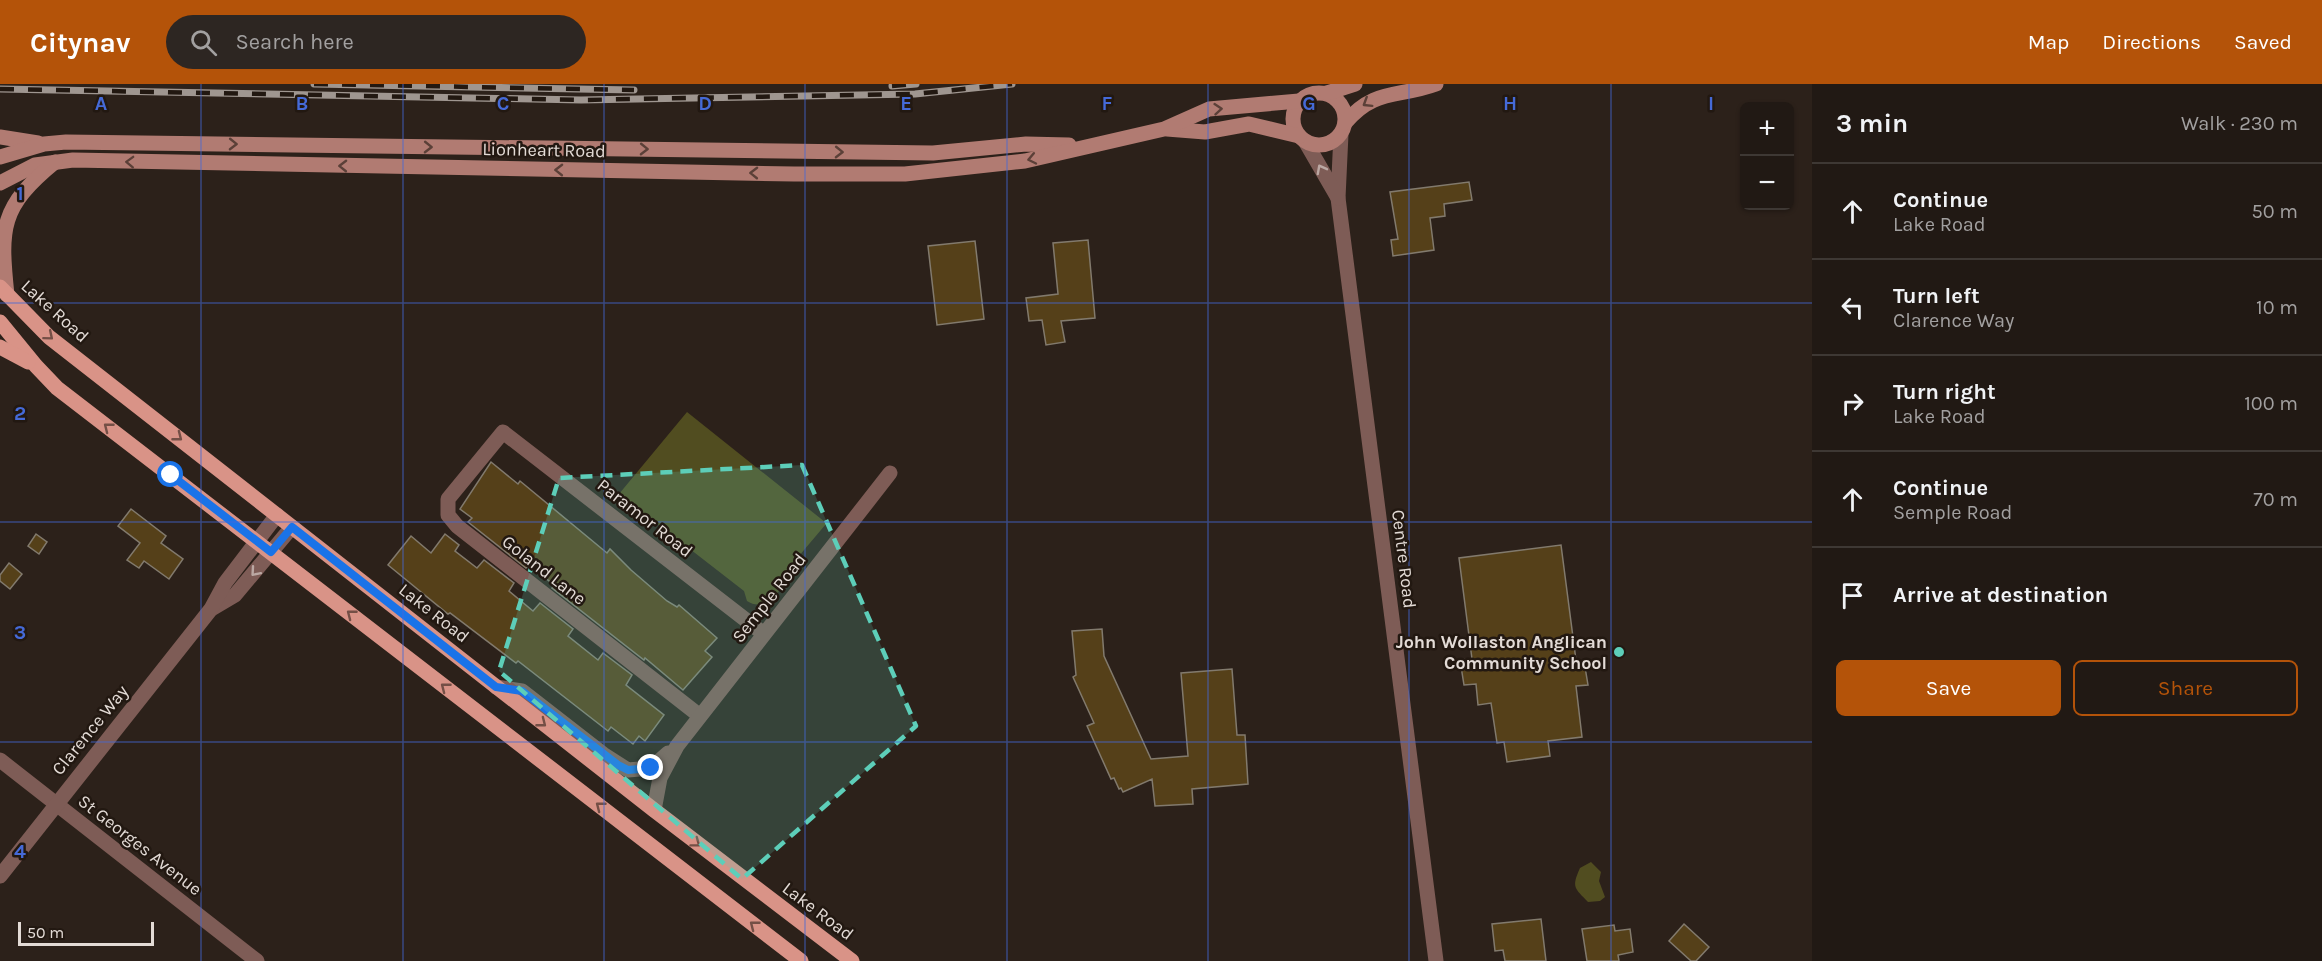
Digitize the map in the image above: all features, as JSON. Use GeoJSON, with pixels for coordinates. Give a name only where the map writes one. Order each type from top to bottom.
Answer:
{"type":"FeatureCollection","features":[{"type":"Feature","properties":{"kind":"main road"},"geometry":{"type":"LineString","coordinates":[[1355,84],[1327,93],[1312,93],[1299,101],[1293,115],[1295,130],[1302,138],[1320,146],[1335,140],[1363,104],[1377,97],[1415,92],[1436,84]]}},
{"type":"Feature","properties":{"kind":"main road"},"geometry":{"type":"LineString","coordinates":[[1327,93],[1340,102],[1343,128]]}},
{"type":"Feature","properties":{"kind":"main road","name":"Lionheart Road"},"geometry":{"type":"LineString","coordinates":[[0,183],[35,165],[57,161],[905,174],[1025,162],[1164,129],[1209,109],[1299,101]]}},
{"type":"Feature","properties":{"kind":"main road","name":"Lionheart Road"},"geometry":{"type":"LineString","coordinates":[[1164,129],[1205,132],[1249,124],[1302,138]]}},
{"type":"Feature","properties":{"kind":"main road"},"geometry":{"type":"LineString","coordinates":[[0,137],[44,144]]}},
{"type":"Feature","properties":{"kind":"main road","name":"Lionheart Road"},"geometry":{"type":"LineString","coordinates":[[0,157],[44,144],[933,153],[1026,144],[1089,146]]}},
{"type":"Feature","properties":{"kind":"main road"},"geometry":{"type":"LineString","coordinates":[[4,291],[1,251],[2,233],[7,216],[33,181],[57,161]]}},
{"type":"Feature","properties":{"kind":"main road","name":"Lake Road"},"geometry":{"type":"LineString","coordinates":[[4,291],[49,337],[654,810],[852,961]]}},
{"type":"Feature","properties":{"kind":"main road"},"geometry":{"type":"LineString","coordinates":[[0,322],[57,388],[801,961]]}},
{"type":"Feature","properties":{"kind":"main road"},"geometry":{"type":"LineString","coordinates":[[0,347],[36,366]]}},
{"type":"Feature","properties":{"kind":"street","name":"Centre Road"},"geometry":{"type":"LineString","coordinates":[[1343,128],[1338,198],[1436,961]]}},
{"type":"Feature","properties":{"kind":"street","name":"Centre Road"},"geometry":{"type":"LineString","coordinates":[[1302,138],[1338,198]]}},
{"type":"Feature","properties":{"kind":"street","name":"Paramor Road"},"geometry":{"type":"LineString","coordinates":[[503,432],[764,634]]}},
{"type":"Feature","properties":{"kind":"street","name":"Goland Lane"},"geometry":{"type":"LineString","coordinates":[[503,432],[448,499],[446,509],[451,521],[700,716]]}},
{"type":"Feature","properties":{"kind":"street","name":"Semple Road"},"geometry":{"type":"LineString","coordinates":[[654,810],[660,778],[677,746],[891,473]]}},
{"type":"Feature","properties":{"kind":"street","name":"Clarence Way"},"geometry":{"type":"LineString","coordinates":[[0,876],[211,609],[225,583],[277,515]]}},
{"type":"Feature","properties":{"kind":"street","name":"Clarence Way"},"geometry":{"type":"LineString","coordinates":[[211,609],[235,595],[292,527]]}},
{"type":"Feature","properties":{"kind":"street","name":"Semple Road"},"geometry":{"type":"LineString","coordinates":[[496,687],[522,691],[603,754],[628,770],[651,768],[677,746]]}},
{"type":"Feature","properties":{"kind":"street","name":"St Georges Avenue"},"geometry":{"type":"LineString","coordinates":[[0,760],[257,961]]}},
{"type":"Feature","properties":{"kind":"highlighted area"},"geometry":{"type":"Polygon","coordinates":[[[802,465],[916,726],[742,879],[499,671],[559,478],[802,465]]]}},
{"type":"Feature","properties":{"kind":"shaded area"},"geometry":{"type":"Polygon","coordinates":[[[687,412],[826,524],[782,576],[783,586],[772,599],[763,604],[752,604],[747,601],[744,591],[619,494],[687,412]]]}},
{"type":"Feature","properties":{"kind":"shaded area"},"geometry":{"type":"Polygon","coordinates":[[[1591,862],[1601,872],[1599,881],[1605,897],[1600,901],[1588,902],[1577,890],[1575,884],[1580,868],[1591,862]]]}},
{"type":"Feature","properties":{"kind":"building"},"geometry":{"type":"Polygon","coordinates":[[[1469,182],[1472,200],[1444,204],[1445,216],[1430,218],[1434,250],[1393,256],[1391,240],[1398,239],[1390,192],[1469,182]]]}},
{"type":"Feature","properties":{"kind":"building"},"geometry":{"type":"Polygon","coordinates":[[[1088,240],[1095,318],[1061,321],[1065,342],[1046,345],[1042,320],[1029,321],[1026,298],[1058,294],[1053,243],[1088,240]]]}},
{"type":"Feature","properties":{"kind":"building"},"geometry":{"type":"Polygon","coordinates":[[[975,241],[984,319],[937,325],[928,246],[975,241]]]}},
{"type":"Feature","properties":{"kind":"building"},"geometry":{"type":"Polygon","coordinates":[[[491,462],[518,484],[520,481],[607,553],[610,549],[667,601],[677,607],[679,605],[717,638],[705,651],[712,657],[683,690],[645,658],[644,660],[552,588],[554,585],[529,565],[526,568],[468,522],[472,518],[460,509],[491,462]]]}},
{"type":"Feature","properties":{"kind":"building"},"geometry":{"type":"Polygon","coordinates":[[[131,509],[166,536],[161,543],[183,559],[169,579],[144,561],[139,568],[127,560],[140,543],[118,526],[131,509]]]}},
{"type":"Feature","properties":{"kind":"building"},"geometry":{"type":"Polygon","coordinates":[[[36,534],[47,542],[39,554],[28,546],[36,534]]]}},
{"type":"Feature","properties":{"kind":"building"},"geometry":{"type":"Polygon","coordinates":[[[445,534],[459,545],[455,551],[477,568],[484,560],[514,583],[509,591],[533,611],[540,603],[573,629],[568,636],[598,660],[603,653],[632,675],[626,685],[664,715],[645,741],[639,736],[633,744],[611,727],[608,731],[518,661],[516,663],[450,613],[448,614],[388,565],[411,536],[431,553],[445,534]]]}},
{"type":"Feature","properties":{"kind":"building"},"geometry":{"type":"Polygon","coordinates":[[[1561,545],[1577,668],[1585,667],[1588,685],[1576,686],[1582,737],[1548,741],[1550,756],[1507,762],[1504,742],[1497,743],[1491,703],[1478,705],[1476,684],[1464,685],[1460,660],[1472,659],[1459,558],[1561,545]]]}},
{"type":"Feature","properties":{"kind":"building"},"geometry":{"type":"Polygon","coordinates":[[[9,563],[22,574],[10,589],[0,581],[0,575],[9,563]]]}},
{"type":"Feature","properties":{"kind":"building"},"geometry":{"type":"Polygon","coordinates":[[[1102,629],[1104,656],[1151,759],[1188,756],[1181,673],[1232,669],[1237,735],[1245,735],[1248,784],[1192,789],[1193,804],[1155,806],[1152,779],[1123,792],[1121,788],[1119,789],[1114,778],[1111,779],[1087,726],[1094,723],[1073,677],[1076,675],[1072,631],[1102,629]]]}},
{"type":"Feature","properties":{"kind":"building"},"geometry":{"type":"Polygon","coordinates":[[[1541,919],[1546,961],[1505,961],[1503,950],[1495,951],[1492,924],[1541,919]]]}},
{"type":"Feature","properties":{"kind":"building"},"geometry":{"type":"Polygon","coordinates":[[[1684,924],[1709,947],[1696,961],[1691,961],[1669,941],[1684,924]]]}},
{"type":"Feature","properties":{"kind":"building"},"geometry":{"type":"Polygon","coordinates":[[[1614,925],[1615,931],[1630,929],[1633,952],[1618,955],[1619,961],[1587,961],[1582,929],[1614,925]]]}},
{"type":"Feature","properties":{"kind":"railway"},"geometry":{"type":"LineString","coordinates":[[314,84],[634,90]]}},
{"type":"Feature","properties":{"kind":"railway"},"geometry":{"type":"LineString","coordinates":[[892,86],[916,84]]}},
{"type":"Feature","properties":{"kind":"railway"},"geometry":{"type":"LineString","coordinates":[[0,89],[581,100],[915,94],[1012,84]]}},
{"type":"Feature","properties":{"kind":"place","name":"John Wollaston Anglican Community School"},"geometry":{"type":"Point","coordinates":[1619,652]}},
{"type":"Feature","properties":{"kind":"route"},"geometry":{"type":"LineString","coordinates":[[171,475],[271,552],[292,527],[496,687],[522,691],[618,765],[628,770],[651,768]]}}]}
